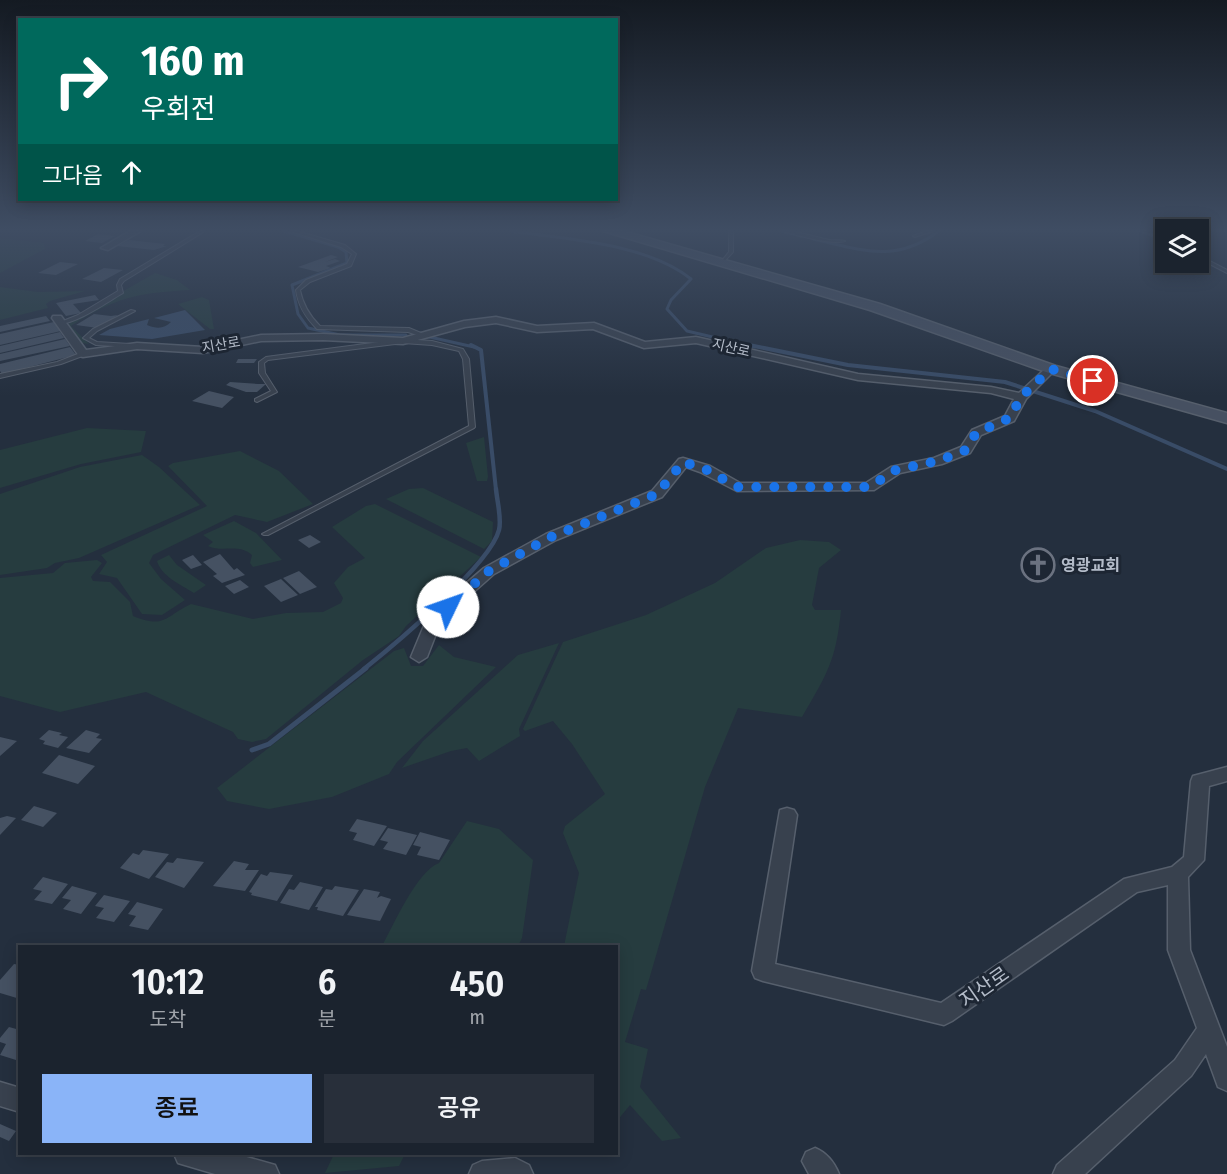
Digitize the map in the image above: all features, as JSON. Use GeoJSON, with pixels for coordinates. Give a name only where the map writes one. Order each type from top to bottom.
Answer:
{"type":"FeatureCollection","features":[{"type":"Feature","properties":{"kind":"main road"},"geometry":{"type":"LineString","coordinates":[[801,286],[875,307],[1051,369],[1227,418]]}},
{"type":"Feature","properties":{"kind":"street"},"geometry":{"type":"LineString","coordinates":[[59,320],[83,354]]}},
{"type":"Feature","properties":{"kind":"street","name":"지산로"},"geometry":{"type":"LineString","coordinates":[[83,354],[137,346],[203,350],[261,338],[323,337],[403,341],[419,334],[496,320],[537,329],[594,326],[644,345],[696,340],[858,376],[1026,392]]}},
{"type":"Feature","properties":{"kind":"street"},"geometry":{"type":"LineString","coordinates":[[419,657],[434,620],[489,571],[551,537],[657,494],[683,462],[705,469],[737,487],[869,487],[896,470],[938,461],[966,450],[976,433],[1010,418],[1026,392],[1051,369]]}},
{"type":"Feature","properties":{"kind":"street"},"geometry":{"type":"LineString","coordinates":[[1227,774],[1200,781],[1194,860],[1178,874],[1179,950],[1227,1079]]}},
{"type":"Feature","properties":{"kind":"street","name":"지산로"},"geometry":{"type":"LineString","coordinates":[[787,815],[763,970],[944,1014],[1131,885],[1178,874]]}},
{"type":"Feature","properties":{"kind":"street"},"geometry":{"type":"LineString","coordinates":[[1066,1174],[1184,1068],[1209,1030]]}},
{"type":"Feature","properties":{"kind":"street"},"geometry":{"type":"LineString","coordinates":[[0,1094],[18,1099]]}},
{"type":"Feature","properties":{"kind":"street"},"geometry":{"type":"LineString","coordinates":[[191,1155],[266,1174]]}},
{"type":"Feature","properties":{"kind":"street"},"geometry":{"type":"LineString","coordinates":[[482,1174],[515,1171],[520,1174]]}},
{"type":"Feature","properties":{"kind":"lane"},"geometry":{"type":"LineString","coordinates":[[59,320],[80,316],[121,292],[119,286]]}},
{"type":"Feature","properties":{"kind":"lane"},"geometry":{"type":"LineString","coordinates":[[302,286],[298,290],[300,302],[311,321],[319,328],[409,330],[419,334]]}},
{"type":"Feature","properties":{"kind":"lane"},"geometry":{"type":"LineString","coordinates":[[133,311],[95,330],[86,338],[96,343],[137,346]]}},
{"type":"Feature","properties":{"kind":"lane","name":"지산로"},"geometry":{"type":"LineString","coordinates":[[258,400],[274,392],[262,373],[261,363],[266,359],[403,341],[421,341],[461,350],[466,359],[472,427],[266,534]]}},
{"type":"Feature","properties":{"kind":"lane"},"geometry":{"type":"LineString","coordinates":[[0,376],[59,363],[83,354]]}},
{"type":"Feature","properties":{"kind":"green space"},"geometry":{"type":"Polygon","coordinates":[[[133,286],[185,286],[190,290],[128,298],[87,316],[71,326],[89,344],[82,343],[67,327],[71,321],[133,286]]]}},
{"type":"Feature","properties":{"kind":"green space"},"geometry":{"type":"Polygon","coordinates":[[[0,287],[38,292],[85,291],[50,301],[46,304],[48,308],[0,320],[0,287]]]}},
{"type":"Feature","properties":{"kind":"green space"},"geometry":{"type":"Polygon","coordinates":[[[202,297],[209,300],[214,329],[210,329],[178,304],[202,297]]]}},
{"type":"Feature","properties":{"kind":"green space"},"geometry":{"type":"Polygon","coordinates":[[[87,428],[146,431],[141,452],[81,464],[0,488],[0,450],[87,428]]]}},
{"type":"Feature","properties":{"kind":"green space"},"geometry":{"type":"Polygon","coordinates":[[[484,437],[488,477],[487,481],[477,481],[466,443],[484,437]]]}},
{"type":"Feature","properties":{"kind":"green space"},"geometry":{"type":"Polygon","coordinates":[[[240,451],[279,471],[313,504],[267,522],[235,515],[153,555],[149,563],[161,579],[185,600],[162,615],[142,614],[117,578],[99,574],[107,562],[101,555],[207,506],[168,466],[173,463],[240,451]]]}},
{"type":"Feature","properties":{"kind":"green space"},"geometry":{"type":"Polygon","coordinates":[[[142,455],[159,467],[200,505],[79,558],[55,563],[47,568],[0,575],[0,494],[80,467],[142,455]]]}},
{"type":"Feature","properties":{"kind":"green space"},"geometry":{"type":"Polygon","coordinates":[[[423,488],[493,522],[492,541],[484,549],[386,499],[409,489],[423,488]]]}},
{"type":"Feature","properties":{"kind":"green space"},"geometry":{"type":"Polygon","coordinates":[[[375,504],[481,557],[406,626],[399,636],[363,660],[266,739],[252,742],[238,739],[233,732],[146,692],[60,712],[0,696],[0,578],[53,573],[65,563],[97,560],[102,563],[91,577],[93,581],[110,582],[130,602],[133,616],[144,620],[164,620],[191,604],[253,619],[286,613],[323,612],[341,603],[343,598],[334,583],[348,567],[365,558],[332,527],[366,506],[375,504]]]}},
{"type":"Feature","properties":{"kind":"green space"},"geometry":{"type":"Polygon","coordinates":[[[234,521],[256,533],[282,560],[253,567],[250,563],[252,555],[247,551],[208,546],[213,542],[203,535],[234,521]]]}},
{"type":"Feature","properties":{"kind":"green space"},"geometry":{"type":"Polygon","coordinates":[[[800,540],[829,542],[841,550],[819,568],[812,605],[815,610],[841,610],[839,627],[829,666],[802,717],[738,708],[705,787],[646,990],[641,989],[625,1042],[648,1049],[640,1087],[681,1138],[662,1141],[630,1105],[618,1120],[618,945],[564,945],[579,873],[563,833],[565,826],[605,794],[572,744],[553,721],[525,731],[523,729],[563,642],[646,615],[715,583],[766,548],[800,540]]]}},
{"type":"Feature","properties":{"kind":"green space"},"geometry":{"type":"Polygon","coordinates":[[[169,555],[177,565],[206,585],[194,593],[167,576],[157,561],[169,555]]]}},
{"type":"Feature","properties":{"kind":"green space"},"geometry":{"type":"Polygon","coordinates":[[[559,643],[519,729],[520,736],[479,761],[467,748],[451,751],[402,768],[423,741],[518,655],[559,643]]]}},
{"type":"Feature","properties":{"kind":"green space"},"geometry":{"type":"Polygon","coordinates":[[[439,645],[454,657],[496,667],[397,762],[389,774],[332,797],[269,809],[227,801],[217,788],[394,651],[404,648],[411,666],[423,666],[439,645]]]}},
{"type":"Feature","properties":{"kind":"green space"},"geometry":{"type":"Polygon","coordinates":[[[467,821],[499,829],[533,860],[522,938],[518,945],[383,945],[414,888],[431,868],[439,863],[467,821]]]}},
{"type":"Feature","properties":{"kind":"green space"},"geometry":{"type":"Polygon","coordinates":[[[334,1155],[404,1155],[399,1166],[325,1173],[334,1155]]]}},
{"type":"Feature","properties":{"kind":"water"},"geometry":{"type":"Polygon","coordinates":[[[185,310],[205,330],[152,339],[99,335],[110,329],[149,319],[147,325],[163,327],[171,322],[154,318],[185,310]]]}},
{"type":"Feature","properties":{"kind":"building"},"geometry":{"type":"Polygon","coordinates":[[[95,295],[99,300],[73,304],[81,313],[66,316],[56,303],[95,295]]]}},
{"type":"Feature","properties":{"kind":"building"},"geometry":{"type":"Polygon","coordinates":[[[94,314],[118,315],[98,328],[76,325],[94,314]]]}},
{"type":"Feature","properties":{"kind":"building"},"geometry":{"type":"Polygon","coordinates":[[[46,316],[50,321],[0,332],[0,326],[46,316]]]}},
{"type":"Feature","properties":{"kind":"building"},"geometry":{"type":"Polygon","coordinates":[[[54,322],[61,331],[0,345],[0,334],[54,322]]]}},
{"type":"Feature","properties":{"kind":"building"},"geometry":{"type":"Polygon","coordinates":[[[60,332],[64,338],[0,353],[0,346],[60,332]]]}},
{"type":"Feature","properties":{"kind":"building"},"geometry":{"type":"Polygon","coordinates":[[[65,339],[70,346],[0,361],[0,354],[65,339]]]}},
{"type":"Feature","properties":{"kind":"building"},"geometry":{"type":"Polygon","coordinates":[[[70,347],[76,355],[2,374],[0,371],[0,364],[70,347]]]}},
{"type":"Feature","properties":{"kind":"building"},"geometry":{"type":"Polygon","coordinates":[[[238,359],[257,359],[254,363],[236,363],[238,359]]]}},
{"type":"Feature","properties":{"kind":"building"},"geometry":{"type":"Polygon","coordinates":[[[230,382],[266,384],[257,392],[246,392],[226,385],[230,382]]]}},
{"type":"Feature","properties":{"kind":"building"},"geometry":{"type":"Polygon","coordinates":[[[209,391],[234,397],[222,408],[192,401],[209,391]]]}},
{"type":"Feature","properties":{"kind":"building"},"geometry":{"type":"Polygon","coordinates":[[[310,535],[321,542],[309,548],[298,540],[310,535]]]}},
{"type":"Feature","properties":{"kind":"building"},"geometry":{"type":"Polygon","coordinates":[[[220,554],[234,570],[237,568],[245,575],[222,583],[213,576],[217,574],[203,562],[220,554]]]}},
{"type":"Feature","properties":{"kind":"building"},"geometry":{"type":"Polygon","coordinates":[[[193,555],[202,565],[191,569],[182,560],[193,555]]]}},
{"type":"Feature","properties":{"kind":"building"},"geometry":{"type":"Polygon","coordinates":[[[299,571],[317,587],[300,594],[283,578],[299,571]]]}},
{"type":"Feature","properties":{"kind":"building"},"geometry":{"type":"Polygon","coordinates":[[[281,579],[298,595],[281,602],[264,586],[281,579]]]}},
{"type":"Feature","properties":{"kind":"building"},"geometry":{"type":"Polygon","coordinates":[[[240,580],[249,587],[234,594],[225,586],[240,580]]]}},
{"type":"Feature","properties":{"kind":"building"},"geometry":{"type":"Polygon","coordinates":[[[49,730],[68,737],[58,748],[43,744],[45,741],[39,739],[49,730]]]}},
{"type":"Feature","properties":{"kind":"building"},"geometry":{"type":"Polygon","coordinates":[[[86,730],[100,734],[96,738],[102,739],[89,753],[66,748],[86,730]]]}},
{"type":"Feature","properties":{"kind":"building"},"geometry":{"type":"Polygon","coordinates":[[[0,737],[17,741],[0,756],[0,737]]]}},
{"type":"Feature","properties":{"kind":"building"},"geometry":{"type":"Polygon","coordinates":[[[59,755],[95,766],[78,784],[42,773],[59,755]]]}},
{"type":"Feature","properties":{"kind":"building"},"geometry":{"type":"Polygon","coordinates":[[[34,806],[57,813],[43,827],[21,820],[34,806]]]}},
{"type":"Feature","properties":{"kind":"building"},"geometry":{"type":"Polygon","coordinates":[[[7,816],[16,818],[0,835],[0,818],[7,816]]]}},
{"type":"Feature","properties":{"kind":"building"},"geometry":{"type":"Polygon","coordinates":[[[357,819],[387,826],[374,846],[353,840],[357,833],[349,831],[357,819]]]}},
{"type":"Feature","properties":{"kind":"building"},"geometry":{"type":"Polygon","coordinates":[[[388,828],[417,835],[406,855],[383,849],[388,842],[380,840],[388,828]]]}},
{"type":"Feature","properties":{"kind":"building"},"geometry":{"type":"Polygon","coordinates":[[[420,832],[450,840],[439,860],[417,855],[421,847],[413,845],[420,832]]]}},
{"type":"Feature","properties":{"kind":"building"},"geometry":{"type":"Polygon","coordinates":[[[143,850],[169,854],[149,879],[120,868],[133,853],[139,855],[143,850]]]}},
{"type":"Feature","properties":{"kind":"building"},"geometry":{"type":"Polygon","coordinates":[[[177,858],[204,862],[184,888],[155,877],[167,862],[173,863],[177,858]]]}},
{"type":"Feature","properties":{"kind":"building"},"geometry":{"type":"Polygon","coordinates":[[[234,861],[249,864],[245,870],[259,870],[245,891],[213,886],[234,861]]]}},
{"type":"Feature","properties":{"kind":"building"},"geometry":{"type":"Polygon","coordinates":[[[270,872],[293,875],[277,901],[251,895],[252,893],[249,892],[261,874],[267,876],[270,872]]]}},
{"type":"Feature","properties":{"kind":"building"},"geometry":{"type":"Polygon","coordinates":[[[43,877],[68,884],[52,904],[34,900],[42,891],[33,889],[43,877]]]}},
{"type":"Feature","properties":{"kind":"building"},"geometry":{"type":"Polygon","coordinates":[[[300,882],[323,887],[309,910],[280,903],[289,889],[294,890],[300,882]]]}},
{"type":"Feature","properties":{"kind":"building"},"geometry":{"type":"Polygon","coordinates":[[[72,886],[97,893],[81,914],[63,909],[71,900],[62,898],[72,886]]]}},
{"type":"Feature","properties":{"kind":"building"},"geometry":{"type":"Polygon","coordinates":[[[335,886],[359,890],[343,916],[317,910],[318,907],[315,907],[326,889],[332,890],[335,886]]]}},
{"type":"Feature","properties":{"kind":"building"},"geometry":{"type":"Polygon","coordinates":[[[364,889],[380,892],[377,898],[381,896],[391,899],[380,921],[347,915],[364,889]]]}},
{"type":"Feature","properties":{"kind":"building"},"geometry":{"type":"Polygon","coordinates":[[[104,895],[130,901],[114,922],[96,918],[104,908],[95,906],[104,895]]]}},
{"type":"Feature","properties":{"kind":"building"},"geometry":{"type":"Polygon","coordinates":[[[137,902],[163,909],[148,930],[129,926],[136,916],[128,914],[137,902]]]}},
{"type":"Feature","properties":{"kind":"building"},"geometry":{"type":"Polygon","coordinates":[[[14,964],[18,965],[18,998],[0,993],[0,980],[14,964]]]}},
{"type":"Feature","properties":{"kind":"building"},"geometry":{"type":"Polygon","coordinates":[[[9,1027],[18,1029],[18,1058],[16,1060],[0,1055],[6,1044],[0,1042],[0,1038],[9,1027]]]}},
{"type":"Feature","properties":{"kind":"building"},"geometry":{"type":"Polygon","coordinates":[[[0,1124],[16,1131],[9,1141],[0,1137],[0,1124]]]}},
{"type":"Feature","properties":{"kind":"waterway"},"geometry":{"type":"LineString","coordinates":[[292,286],[298,314],[308,328],[340,335],[406,335]]}},
{"type":"Feature","properties":{"kind":"waterway"},"geometry":{"type":"LineString","coordinates":[[685,286],[671,300],[667,309],[687,331],[755,347]]}},
{"type":"Feature","properties":{"kind":"waterway"},"geometry":{"type":"LineString","coordinates":[[425,336],[474,347]]}},
{"type":"Feature","properties":{"kind":"waterway"},"geometry":{"type":"LineString","coordinates":[[471,345],[481,350],[496,490]]}},
{"type":"Feature","properties":{"kind":"waterway"},"geometry":{"type":"LineString","coordinates":[[749,345],[848,365],[1005,382],[1095,411],[1227,469]]}},
{"type":"Feature","properties":{"kind":"waterway"},"geometry":{"type":"LineString","coordinates":[[364,669],[439,604],[492,545],[500,526],[496,489]]}},
{"type":"Feature","properties":{"kind":"waterway"},"geometry":{"type":"LineString","coordinates":[[252,750],[269,744],[366,668]]}},
{"type":"Feature","properties":{"kind":"place","name":"영광교회"},"geometry":{"type":"Point","coordinates":[1038,565]}},
{"type":"Feature","properties":{"kind":"route"},"geometry":{"type":"LineString","coordinates":[[448,607],[489,571],[551,537],[657,494],[683,462],[705,469],[737,487],[869,487],[896,470],[938,461],[966,450],[976,433],[1010,418],[1021,397],[1051,369],[1093,381]]}}]}
